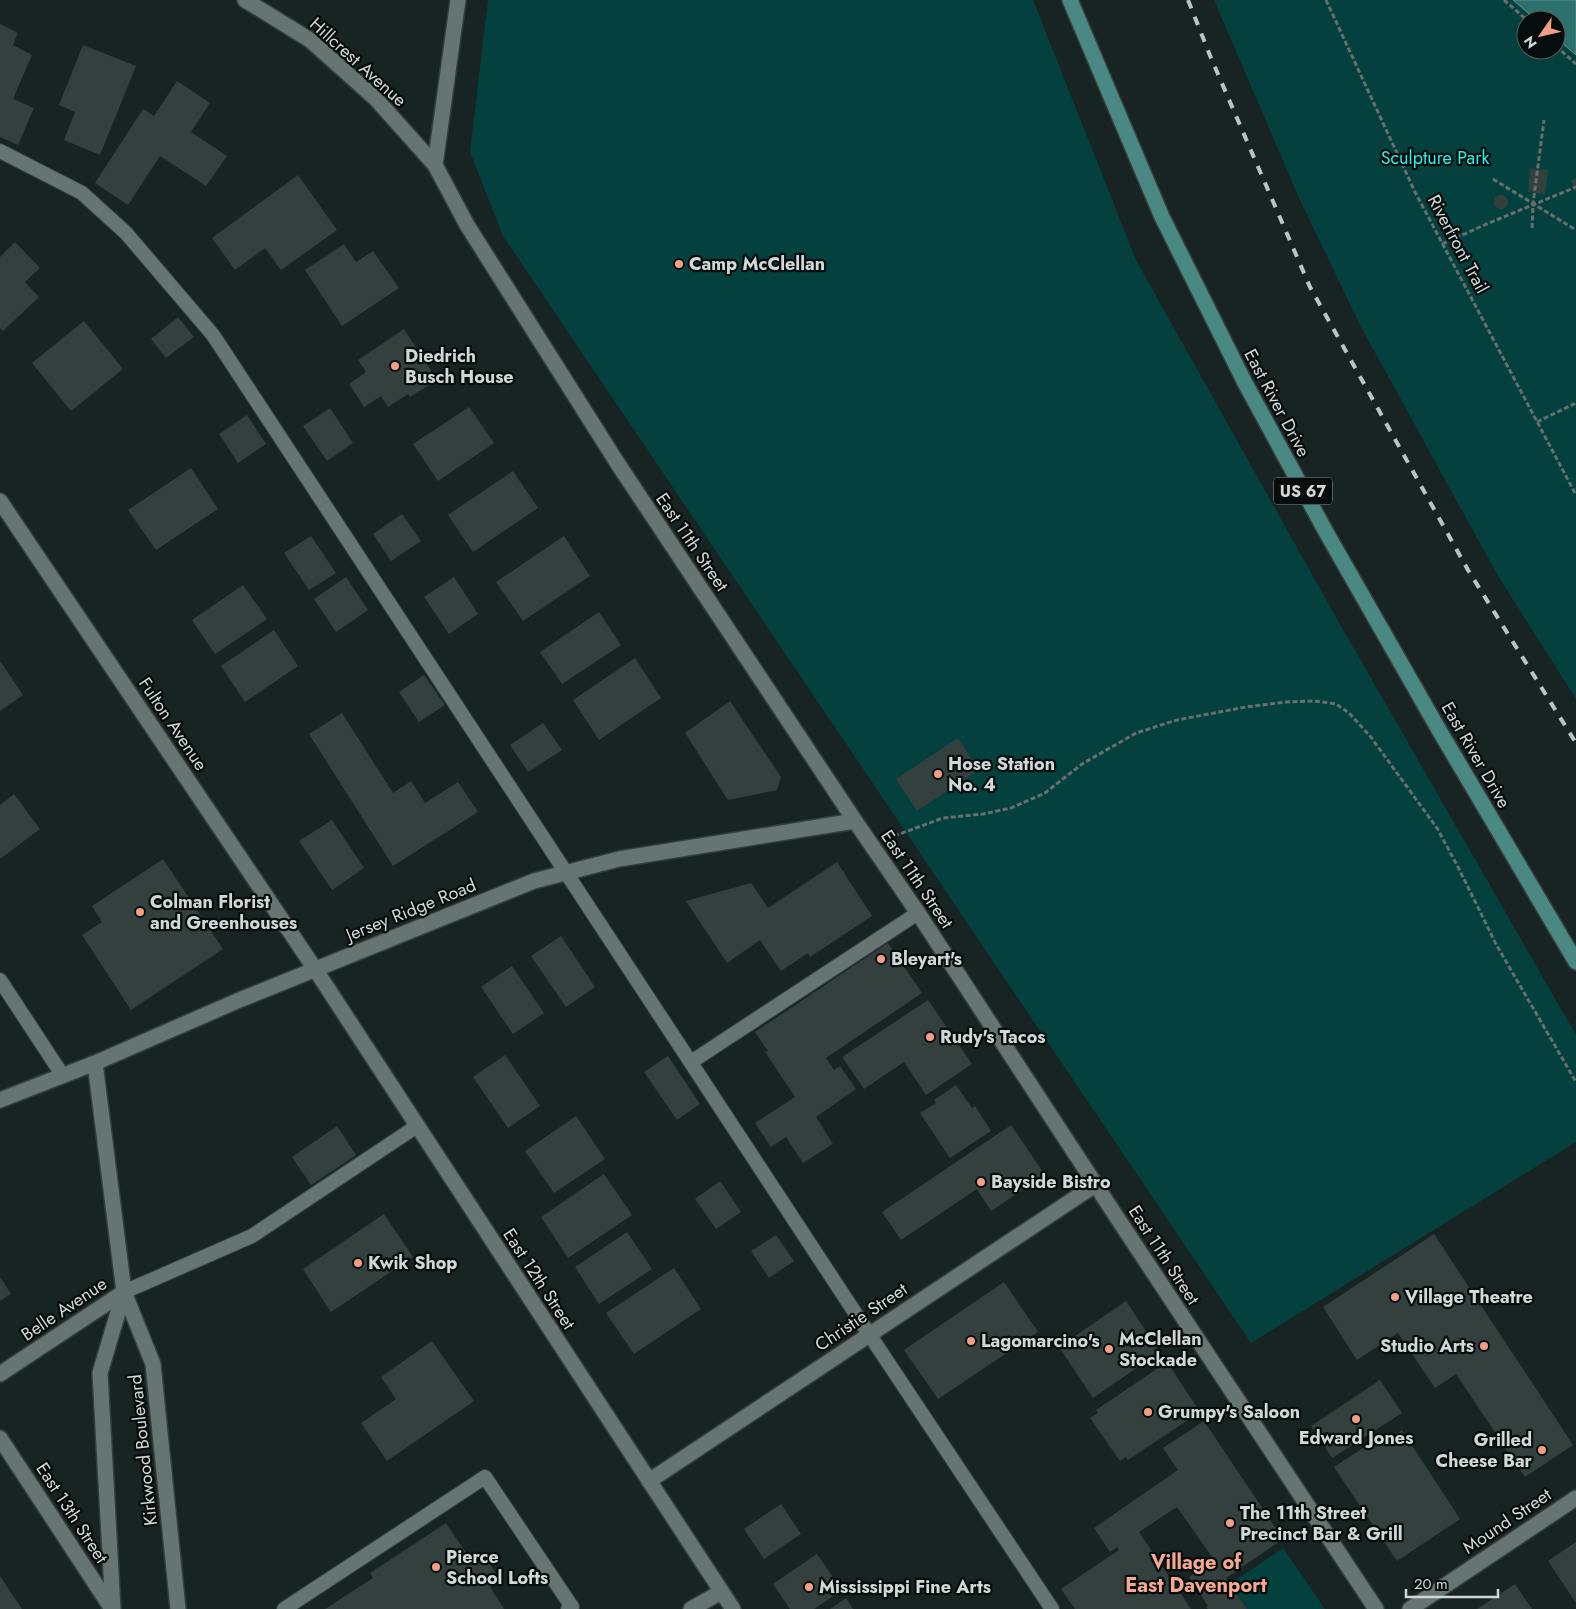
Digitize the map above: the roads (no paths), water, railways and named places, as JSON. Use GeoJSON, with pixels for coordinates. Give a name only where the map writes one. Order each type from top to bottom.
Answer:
{"type":"FeatureCollection","features":[{"type":"Feature","properties":{"kind":"main road","name":"East River Drive"},"geometry":{"type":"LineString","coordinates":[[1070,0],[1162,217],[1245,383],[1331,541],[1439,730],[1576,962]]}},
{"type":"Feature","properties":{"kind":"street","name":"Hillcrest Avenue"},"geometry":{"type":"LineString","coordinates":[[246,0],[310,40],[376,99],[436,165]]}},
{"type":"Feature","properties":{"kind":"street"},"geometry":{"type":"LineString","coordinates":[[436,165],[458,0]]}},
{"type":"Feature","properties":{"kind":"street","name":"East 11th Street"},"geometry":{"type":"LineString","coordinates":[[436,165],[467,225],[618,464],[870,845],[918,913],[1095,1185],[1376,1609]]}},
{"type":"Feature","properties":{"kind":"street","name":"Fulton Avenue"},"geometry":{"type":"LineString","coordinates":[[0,501],[315,969]]}},
{"type":"Feature","properties":{"kind":"street","name":"Jersey Ridge Road"},"geometry":{"type":"LineString","coordinates":[[0,1100],[95,1063],[315,969],[534,881],[618,859],[855,821]]}},
{"type":"Feature","properties":{"kind":"street","name":"East 12th Street"},"geometry":{"type":"LineString","coordinates":[[315,969],[733,1609]]}},
{"type":"Feature","properties":{"kind":"street","name":"Kirkwood Boulevard"},"geometry":{"type":"LineString","coordinates":[[95,1063],[124,1292],[153,1364],[178,1609]]}},
{"type":"Feature","properties":{"kind":"street","name":"Christie Street"},"geometry":{"type":"LineString","coordinates":[[649,1482],[1095,1185]]}},
{"type":"Feature","properties":{"kind":"street","name":"Kirkwood Boulevard"},"geometry":{"type":"LineString","coordinates":[[113,1609],[100,1373],[124,1292]]}},
{"type":"Feature","properties":{"kind":"street","name":"Belle Avenue"},"geometry":{"type":"LineString","coordinates":[[0,1374],[124,1292]]}},
{"type":"Feature","properties":{"kind":"street","name":"East 13th Street"},"geometry":{"type":"LineString","coordinates":[[0,1438],[113,1609]]}},
{"type":"Feature","properties":{"kind":"street","name":"Mound Street"},"geometry":{"type":"LineString","coordinates":[[1410,1609],[1576,1498]]}},
{"type":"Feature","properties":{"kind":"street"},"geometry":{"type":"LineString","coordinates":[[691,1609],[721,1592]]}},
{"type":"Feature","properties":{"kind":"lane"},"geometry":{"type":"LineString","coordinates":[[0,151],[82,193],[126,233],[213,335],[869,1334],[1052,1609]]}},
{"type":"Feature","properties":{"kind":"lane"},"geometry":{"type":"LineString","coordinates":[[691,1062],[918,913]]}},
{"type":"Feature","properties":{"kind":"lane"},"geometry":{"type":"LineString","coordinates":[[0,980],[63,1076]]}},
{"type":"Feature","properties":{"kind":"lane"},"geometry":{"type":"LineString","coordinates":[[124,1292],[252,1236],[417,1126]]}},
{"type":"Feature","properties":{"kind":"lane"},"geometry":{"type":"LineString","coordinates":[[284,1609],[485,1477],[572,1606],[568,1609]]}},
{"type":"Feature","properties":{"kind":"railway"},"geometry":{"type":"LineString","coordinates":[[1188,0],[1211,58],[1310,287],[1468,570],[1576,743]]}},
{"type":"Feature","properties":{"kind":"place","name":"Camp McClellan"},"geometry":{"type":"Point","coordinates":[679,264]}},
{"type":"Feature","properties":{"kind":"place","name":"Diedrich Busch House"},"geometry":{"type":"Point","coordinates":[395,366]}},
{"type":"Feature","properties":{"kind":"place","name":"Hose Station No. 4"},"geometry":{"type":"Point","coordinates":[938,774]}},
{"type":"Feature","properties":{"kind":"place","name":"Colman Florist and Greenhouses"},"geometry":{"type":"Point","coordinates":[140,912]}},
{"type":"Feature","properties":{"kind":"place","name":"Bleyart's"},"geometry":{"type":"Point","coordinates":[881,959]}},
{"type":"Feature","properties":{"kind":"place","name":"Rudy's Tacos"},"geometry":{"type":"Point","coordinates":[930,1037]}},
{"type":"Feature","properties":{"kind":"place","name":"Bayside Bistro"},"geometry":{"type":"Point","coordinates":[981,1182]}},
{"type":"Feature","properties":{"kind":"place","name":"Kwik Shop"},"geometry":{"type":"Point","coordinates":[358,1263]}},
{"type":"Feature","properties":{"kind":"place","name":"Village Theatre"},"geometry":{"type":"Point","coordinates":[1395,1297]}},
{"type":"Feature","properties":{"kind":"place","name":"Lagomarcino's"},"geometry":{"type":"Point","coordinates":[971,1341]}},
{"type":"Feature","properties":{"kind":"place","name":"Studio Arts"},"geometry":{"type":"Point","coordinates":[1484,1346]}},
{"type":"Feature","properties":{"kind":"place","name":"McClellan Stockade"},"geometry":{"type":"Point","coordinates":[1109,1349]}},
{"type":"Feature","properties":{"kind":"place","name":"Grumpy's Saloon"},"geometry":{"type":"Point","coordinates":[1148,1412]}},
{"type":"Feature","properties":{"kind":"place","name":"Edward Jones"},"geometry":{"type":"Point","coordinates":[1356,1419]}},
{"type":"Feature","properties":{"kind":"place","name":"Grilled Cheese Bar"},"geometry":{"type":"Point","coordinates":[1542,1450]}},
{"type":"Feature","properties":{"kind":"place","name":"The 11th Street Precinct Bar & Grill"},"geometry":{"type":"Point","coordinates":[1230,1523]}},
{"type":"Feature","properties":{"kind":"place","name":"Pierce School Lofts"},"geometry":{"type":"Point","coordinates":[436,1567]}},
{"type":"Feature","properties":{"kind":"place","name":"Mississippi Fine Arts"},"geometry":{"type":"Point","coordinates":[809,1587]}},
{"type":"Feature","properties":{"kind":"district","name":"Village of East Davenport"},"geometry":{"type":"Point","coordinates":[1196,1574]}},
{"type":"Feature","properties":{"kind":"park label","name":"Sculpture Park"},"geometry":{"type":"Point","coordinates":[1435,158]}}]}
